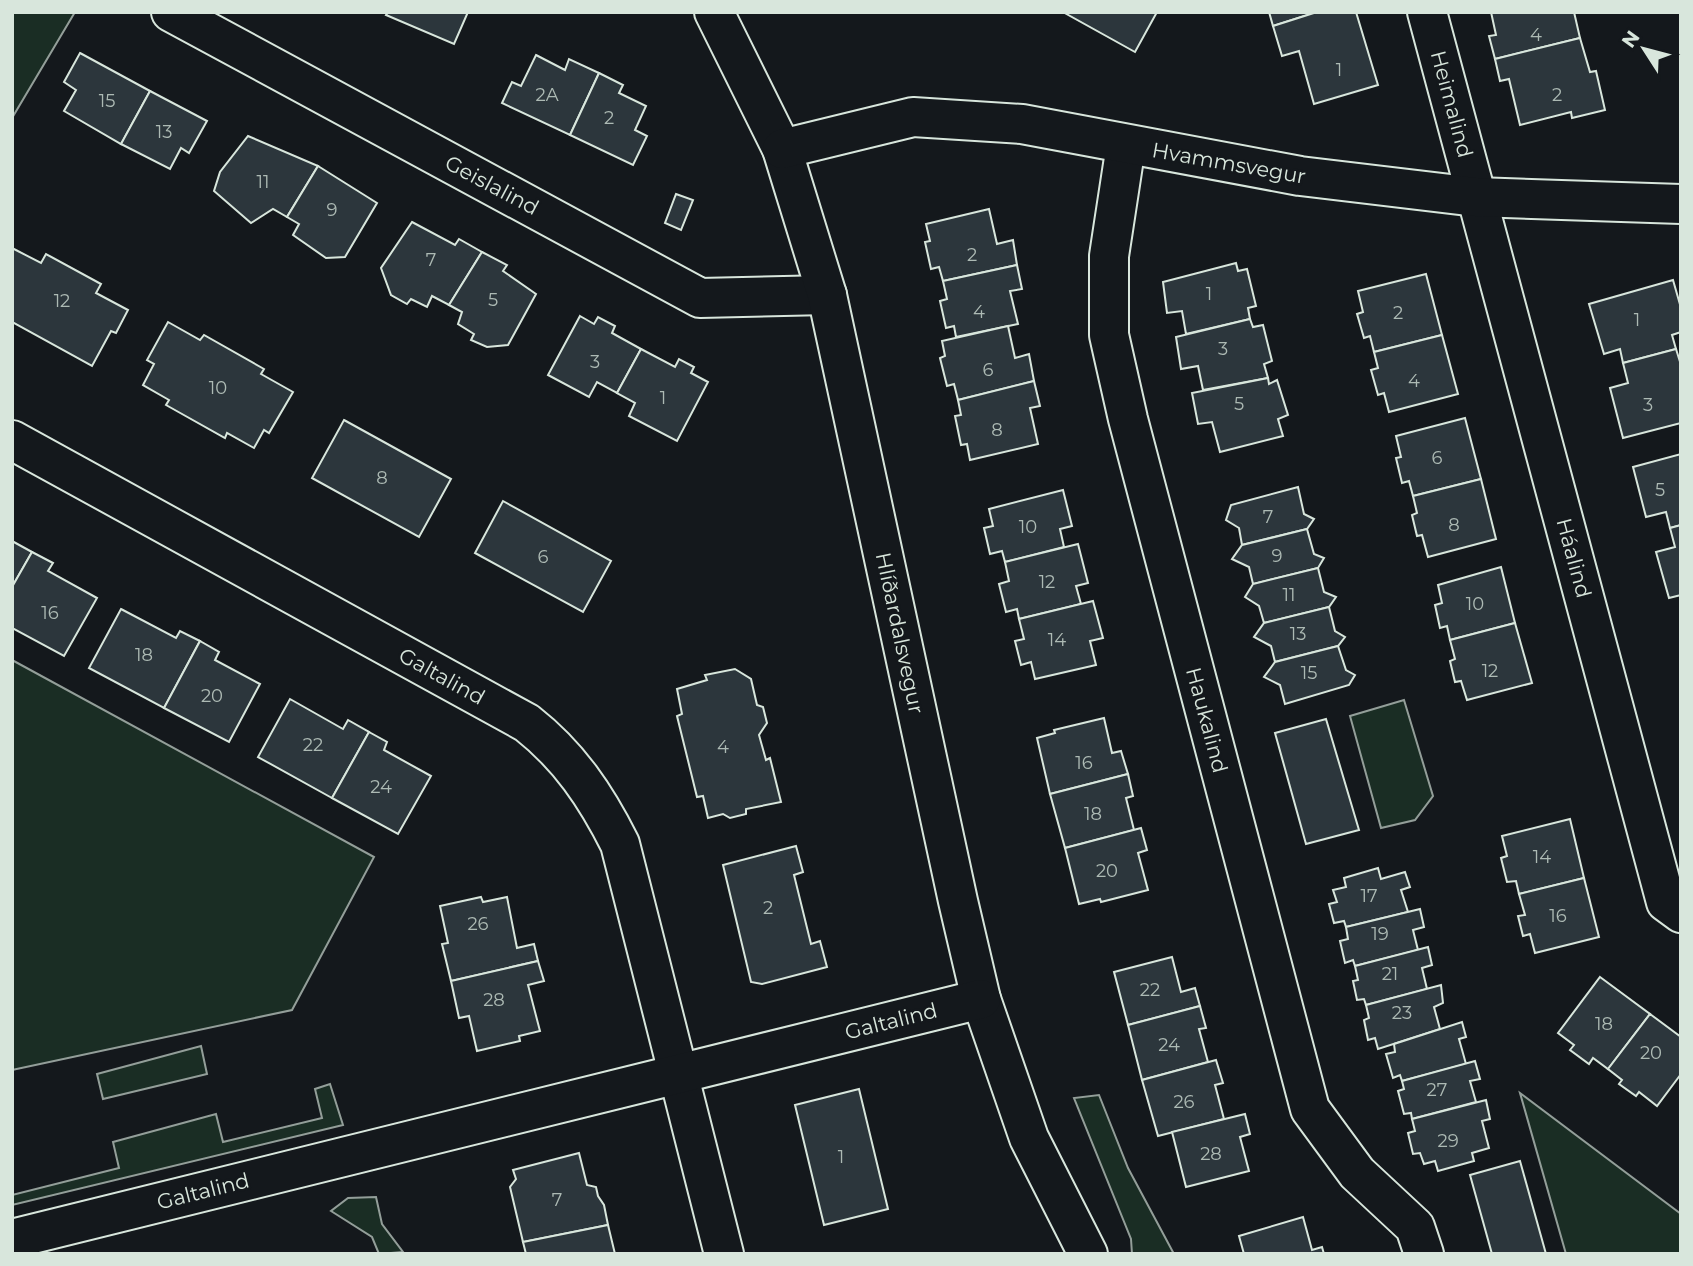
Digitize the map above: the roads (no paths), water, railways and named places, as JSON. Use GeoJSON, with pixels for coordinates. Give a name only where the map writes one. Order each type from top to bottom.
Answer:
{"type":"FeatureCollection","features":[{"type":"Feature","properties":{"kind":"street","name":"Geislalind"},"geometry":{"type":"LineString","coordinates":[[171,12],[700,298],[827,295]]}},
{"type":"Feature","properties":{"kind":"street","name":"Hlíðardalsvegur"},"geometry":{"type":"LineString","coordinates":[[714,12],[782,149],[827,295],[981,999],[1029,1138],[1088,1254]]}},
{"type":"Feature","properties":{"kind":"street","name":"Heimalind"},"geometry":{"type":"LineString","coordinates":[[1427,12],[1476,197]]}},
{"type":"Feature","properties":{"kind":"street","name":"Hvammsvegur"},"geometry":{"type":"LineString","coordinates":[[782,149],[913,117],[1021,124],[1300,176],[1476,197],[1681,204]]}},
{"type":"Feature","properties":{"kind":"street","name":"Haukalind"},"geometry":{"type":"LineString","coordinates":[[1126,145],[1109,256],[1109,335],[1128,419],[1310,1109],[1357,1173],[1415,1227],[1424,1254]]}},
{"type":"Feature","properties":{"kind":"street","name":"Háalind"},"geometry":{"type":"LineString","coordinates":[[1476,197],[1667,902],[1681,913]]}},
{"type":"Feature","properties":{"kind":"street","name":"Galtalind"},"geometry":{"type":"LineString","coordinates":[[12,440],[527,723],[572,764],[592,792],[620,844],[724,1254]]}},
{"type":"Feature","properties":{"kind":"street","name":"Galtalind"},"geometry":{"type":"LineString","coordinates":[[12,1239],[981,999]]}}]}
